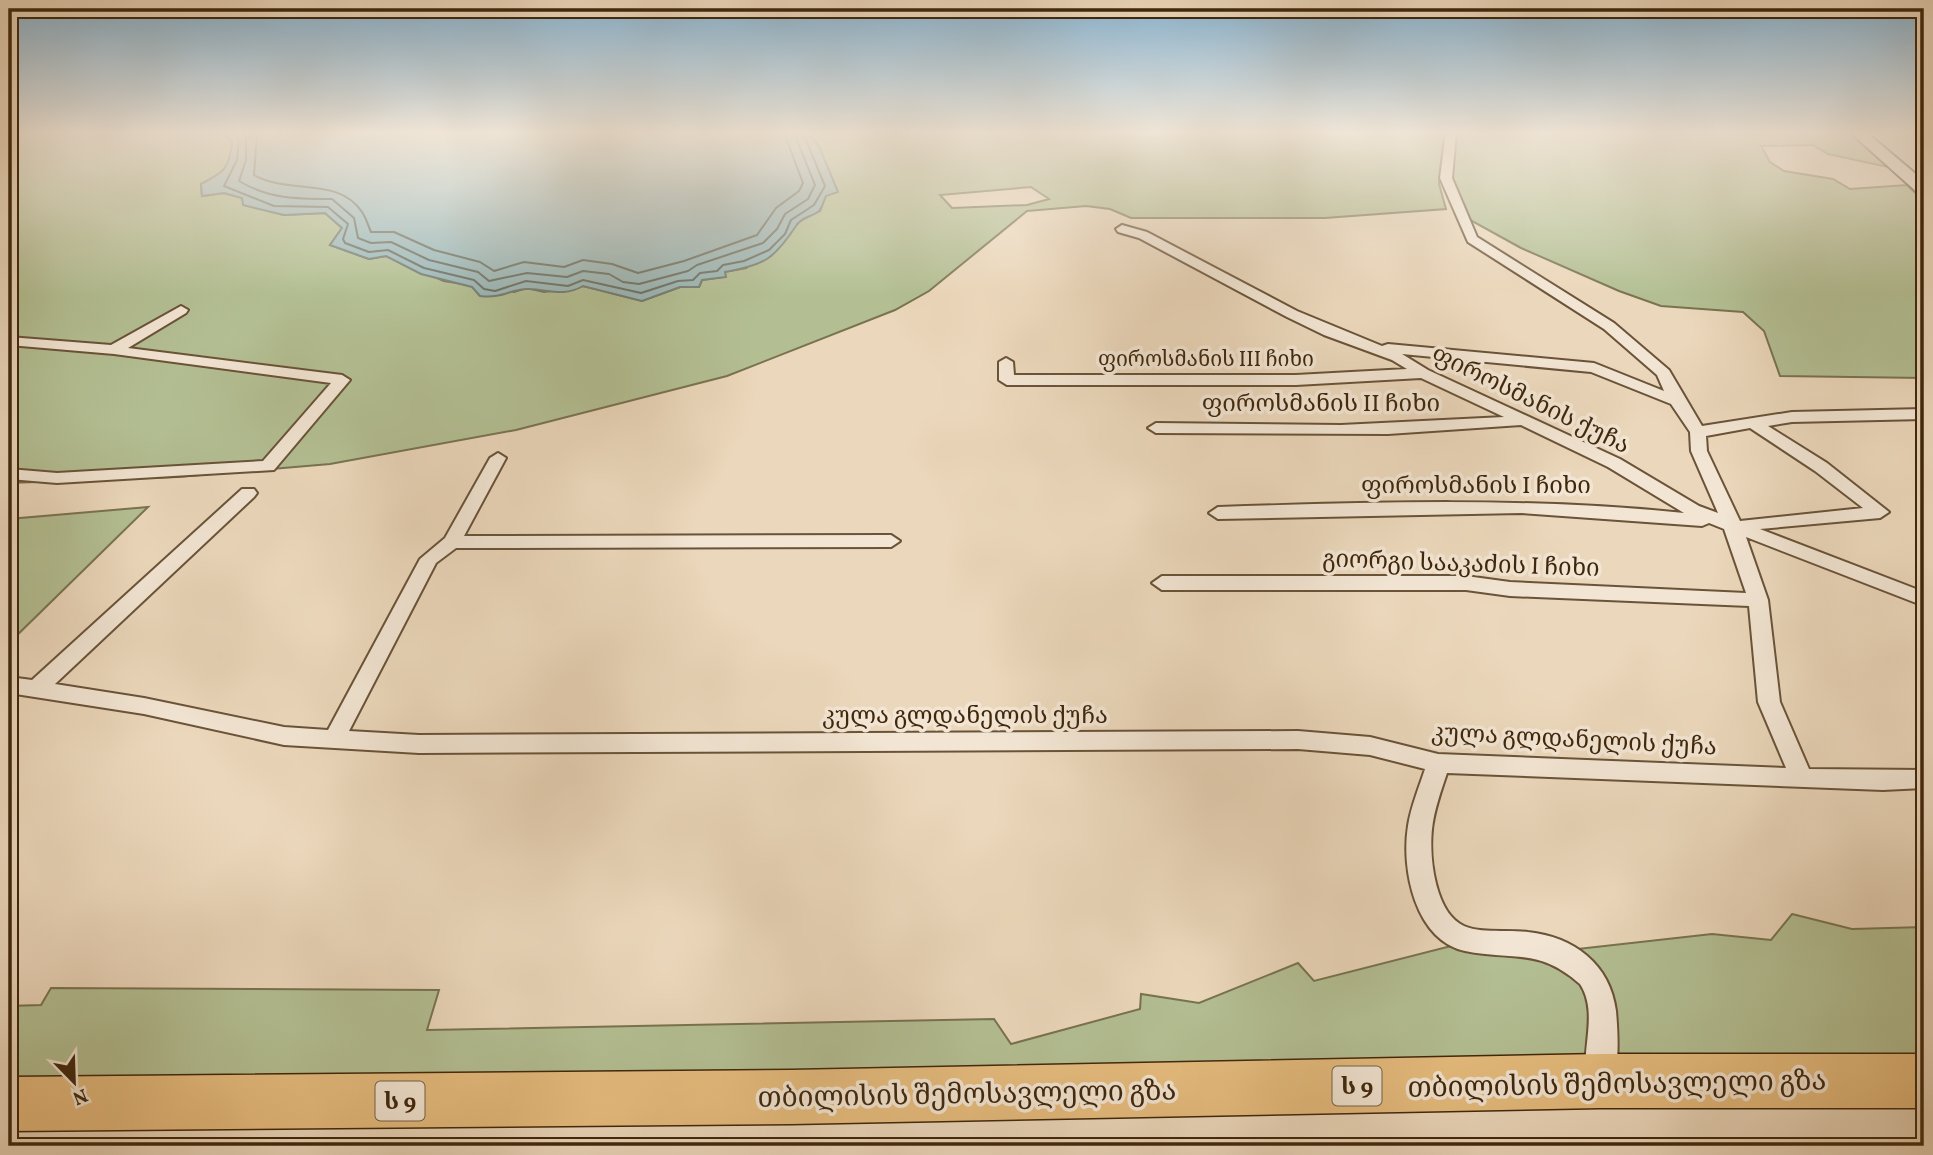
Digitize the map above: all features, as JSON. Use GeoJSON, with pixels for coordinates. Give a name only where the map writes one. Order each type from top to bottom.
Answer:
{"type":"FeatureCollection","features":[{"type":"Feature","properties":{"kind":"highway","name":"თბილისის შემოსავლელი გზა"},"geometry":{"type":"LineString","coordinates":[[9,1104],[805,1097],[1600,1081],[1924,1081]]}},
{"type":"Feature","properties":{"kind":"street"},"geometry":{"type":"LineString","coordinates":[[1449,187],[1463,224],[1472,239],[1609,326],[1664,373],[1677,401],[1698,432],[1699,452],[1732,524],[1758,600],[1769,702],[1801,776]]}},
{"type":"Feature","properties":{"kind":"street","name":"ფიროსმანის ქუჩა"},"geometry":{"type":"LineString","coordinates":[[1122,229],[1143,235],[1292,314],[1398,357],[1423,373],[1527,420],[1614,463],[1693,510],[1924,599]]}},
{"type":"Feature","properties":{"kind":"street"},"geometry":{"type":"LineString","coordinates":[[114,350],[181,310]]}},
{"type":"Feature","properties":{"kind":"street"},"geometry":{"type":"LineString","coordinates":[[9,341],[114,350],[342,380],[268,467],[57,478],[9,474]]}},
{"type":"Feature","properties":{"kind":"street"},"geometry":{"type":"LineString","coordinates":[[1356,341],[1396,349],[1594,368],[1677,401]]}},
{"type":"Feature","properties":{"kind":"street","name":"ფიროსმანის III ჩიხი"},"geometry":{"type":"LineString","coordinates":[[1006,362],[1007,380],[1296,380],[1423,373]]}},
{"type":"Feature","properties":{"kind":"street"},"geometry":{"type":"LineString","coordinates":[[1698,432],[1792,417],[1924,414]]}},
{"type":"Feature","properties":{"kind":"street","name":"ფიროსმანის II ჩიხი"},"geometry":{"type":"LineString","coordinates":[[1156,428],[1312,430],[1463,427],[1527,420]]}},
{"type":"Feature","properties":{"kind":"street"},"geometry":{"type":"LineString","coordinates":[[1732,524],[1755,526],[1880,512],[1821,467],[1753,423]]}},
{"type":"Feature","properties":{"kind":"street"},"geometry":{"type":"LineString","coordinates":[[334,739],[429,559],[452,542],[498,458]]}},
{"type":"Feature","properties":{"kind":"street"},"geometry":{"type":"LineString","coordinates":[[36,689],[248,494]]}},
{"type":"Feature","properties":{"kind":"street","name":"ფიროსმანის I ჩიხი"},"geometry":{"type":"LineString","coordinates":[[1218,513],[1465,505],[1623,511],[1732,524]]}},
{"type":"Feature","properties":{"kind":"street"},"geometry":{"type":"LineString","coordinates":[[452,542],[891,541]]}},
{"type":"Feature","properties":{"kind":"street","name":"გიორგი სააკაძის I ჩიხი"},"geometry":{"type":"LineString","coordinates":[[1162,583],[1466,583],[1510,589],[1758,600]]}},
{"type":"Feature","properties":{"kind":"street","name":"კულა გლდანელის ქუჩა"},"geometry":{"type":"LineString","coordinates":[[9,685],[144,706],[284,736],[419,744],[1298,740],[1370,746],[1438,763],[1883,781],[1924,779]]}},
{"type":"Feature","properties":{"kind":"street"},"geometry":{"type":"LineString","coordinates":[[1438,763],[1419,835],[1425,900],[1432,916],[1447,933],[1465,939],[1534,945],[1569,956],[1593,979],[1602,1014],[1600,1081]]}},
{"type":"Feature","properties":{"kind":"green space"},"geometry":{"type":"Polygon","coordinates":[[[9,187],[201,187],[202,196],[224,193],[242,198],[244,205],[284,215],[325,213],[342,228],[330,245],[369,259],[386,256],[444,281],[514,292],[527,288],[544,292],[583,286],[642,301],[680,287],[699,287],[702,280],[725,277],[724,272],[746,268],[805,217],[820,211],[829,187],[1440,187],[1446,209],[1325,218],[1131,218],[1110,209],[1086,206],[1027,211],[929,291],[895,310],[727,376],[516,430],[330,464],[177,477],[9,483],[9,187]],[[1031,187],[940,195],[952,208],[1027,205],[1049,199],[1031,187]]]}},
{"type":"Feature","properties":{"kind":"green space"},"geometry":{"type":"Polygon","coordinates":[[[1454,187],[1909,187],[1924,202],[1924,378],[1780,376],[1764,331],[1743,312],[1661,306],[1619,291],[1521,248],[1463,216],[1454,187]]]}},
{"type":"Feature","properties":{"kind":"green space"},"geometry":{"type":"Polygon","coordinates":[[[148,507],[9,643],[9,519],[148,507]]]}},
{"type":"Feature","properties":{"kind":"green space"},"geometry":{"type":"Polygon","coordinates":[[[1792,914],[1852,929],[1924,927],[1924,1065],[9,1083],[9,1006],[41,1005],[51,988],[439,990],[427,1030],[994,1019],[1011,1044],[1140,1009],[1141,994],[1199,1003],[1298,963],[1314,981],[1451,946],[1533,954],[1712,934],[1771,940],[1792,914]]]}},
{"type":"Feature","properties":{"kind":"water"},"geometry":{"type":"Polygon","coordinates":[[[201,187],[836,187],[838,192],[826,196],[819,211],[798,223],[781,246],[767,259],[725,272],[726,277],[702,280],[699,287],[680,287],[642,301],[583,286],[563,292],[523,289],[495,296],[480,296],[472,287],[421,274],[386,256],[369,259],[330,245],[342,228],[325,213],[284,215],[243,205],[242,198],[224,193],[202,196],[201,187]]]}}]}
